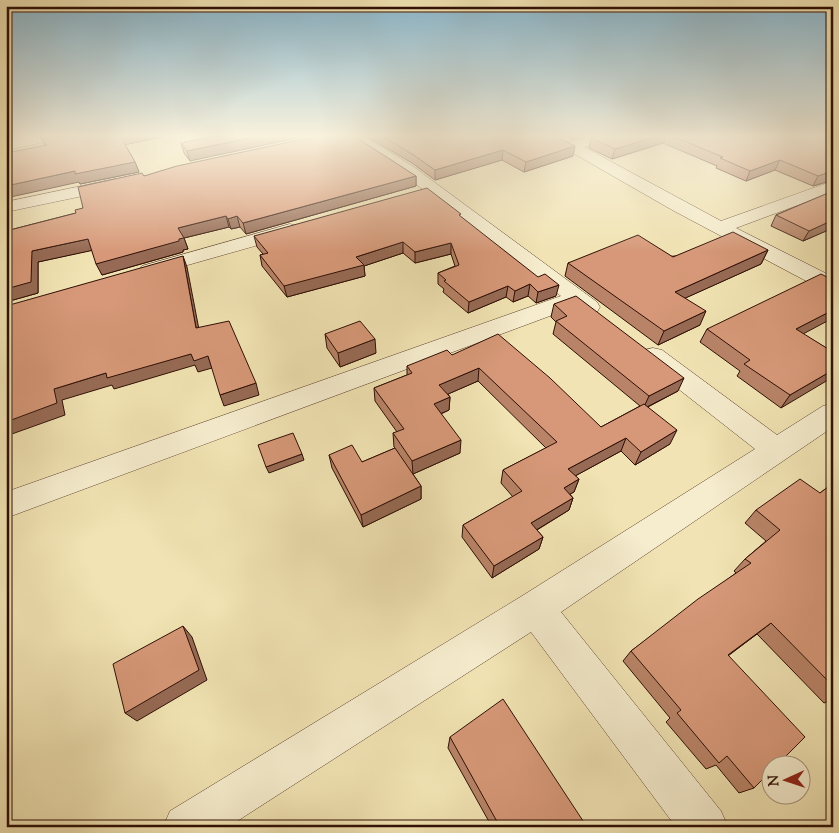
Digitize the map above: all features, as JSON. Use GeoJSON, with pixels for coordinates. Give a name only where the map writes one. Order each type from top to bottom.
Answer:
{"type":"FeatureCollection","features":[{"type":"Feature","properties":{"kind":"street"},"geometry":{"type":"LineString","coordinates":[[410,175],[424,192],[577,298],[608,322]]}},
{"type":"Feature","properties":{"kind":"street"},"geometry":{"type":"LineString","coordinates":[[622,175],[833,286]]}},
{"type":"Feature","properties":{"kind":"street"},"geometry":{"type":"LineString","coordinates":[[6,207],[132,180]]}},
{"type":"Feature","properties":{"kind":"street"},"geometry":{"type":"LineString","coordinates":[[722,227],[833,186]]}},
{"type":"Feature","properties":{"kind":"street"},"geometry":{"type":"LineString","coordinates":[[130,276],[310,225]]}},
{"type":"Feature","properties":{"kind":"street"},"geometry":{"type":"LineString","coordinates":[[6,505],[577,298]]}},
{"type":"Feature","properties":{"kind":"street"},"geometry":{"type":"LineString","coordinates":[[639,345],[777,450]]}},
{"type":"Feature","properties":{"kind":"street"},"geometry":{"type":"LineString","coordinates":[[186,827],[535,608],[833,413]]}},
{"type":"Feature","properties":{"kind":"street"},"geometry":{"type":"LineString","coordinates":[[535,608],[705,827]]}},
{"type":"Feature","properties":{"kind":"building"},"geometry":{"type":"Polygon","coordinates":[[[6,175],[57,175],[6,186],[6,175]]]}},
{"type":"Feature","properties":{"kind":"building"},"geometry":{"type":"Polygon","coordinates":[[[133,175],[416,176],[243,223],[237,216],[228,219],[226,216],[178,228],[184,238],[179,239],[179,241],[96,264],[88,239],[32,251],[31,282],[6,289],[6,231],[76,213],[75,210],[83,208],[78,187],[133,175]]]}},
{"type":"Feature","properties":{"kind":"building"},"geometry":{"type":"Polygon","coordinates":[[[427,188],[538,277],[545,274],[559,285],[538,292],[530,284],[515,291],[508,286],[469,302],[444,281],[446,280],[438,273],[459,265],[451,243],[415,252],[403,242],[356,257],[364,265],[284,286],[260,255],[268,253],[254,236],[427,188]]]}},
{"type":"Feature","properties":{"kind":"building"},"geometry":{"type":"Polygon","coordinates":[[[833,191],[833,220],[809,231],[776,215],[833,191]]]}},
{"type":"Feature","properties":{"kind":"building"},"geometry":{"type":"Polygon","coordinates":[[[733,232],[768,250],[675,292],[706,311],[664,331],[568,263],[638,235],[673,257],[733,232]]]}},
{"type":"Feature","properties":{"kind":"building"},"geometry":{"type":"Polygon","coordinates":[[[183,256],[196,328],[229,321],[256,383],[220,395],[208,356],[194,361],[191,354],[107,378],[106,373],[54,389],[57,403],[6,422],[6,306],[183,256]]]}},
{"type":"Feature","properties":{"kind":"building"},"geometry":{"type":"Polygon","coordinates":[[[821,274],[833,280],[833,310],[796,329],[833,352],[833,370],[790,395],[744,364],[750,360],[707,329],[821,274]]]}},
{"type":"Feature","properties":{"kind":"building"},"geometry":{"type":"Polygon","coordinates":[[[576,296],[684,378],[649,396],[556,321],[567,316],[554,304],[576,296]]]}},
{"type":"Feature","properties":{"kind":"building"},"geometry":{"type":"Polygon","coordinates":[[[360,321],[375,339],[338,353],[325,334],[360,321]]]}},
{"type":"Feature","properties":{"kind":"building"},"geometry":{"type":"Polygon","coordinates":[[[498,334],[550,378],[601,427],[644,404],[677,430],[641,452],[626,438],[568,469],[579,479],[564,488],[573,498],[531,523],[543,537],[494,566],[463,525],[522,491],[503,470],[557,442],[479,368],[439,385],[450,397],[434,404],[461,440],[412,461],[393,433],[404,429],[374,388],[412,373],[407,366],[447,350],[452,355],[498,334]]]}},
{"type":"Feature","properties":{"kind":"building"},"geometry":{"type":"Polygon","coordinates":[[[293,433],[302,454],[266,467],[258,445],[293,433]]]}},
{"type":"Feature","properties":{"kind":"building"},"geometry":{"type":"Polygon","coordinates":[[[352,445],[362,462],[395,448],[421,486],[361,515],[329,455],[352,445]]]}},
{"type":"Feature","properties":{"kind":"building"},"geometry":{"type":"Polygon","coordinates":[[[800,479],[820,493],[833,483],[833,686],[771,623],[728,655],[805,737],[786,756],[762,756],[762,780],[754,788],[727,756],[719,763],[677,713],[681,710],[631,651],[698,599],[751,563],[745,559],[780,530],[756,510],[800,479]]]}},
{"type":"Feature","properties":{"kind":"building"},"geometry":{"type":"Polygon","coordinates":[[[183,626],[199,670],[125,713],[113,664],[183,626]]]}},
{"type":"Feature","properties":{"kind":"building"},"geometry":{"type":"Polygon","coordinates":[[[503,699],[587,827],[500,827],[450,737],[503,699]]]}}]}
